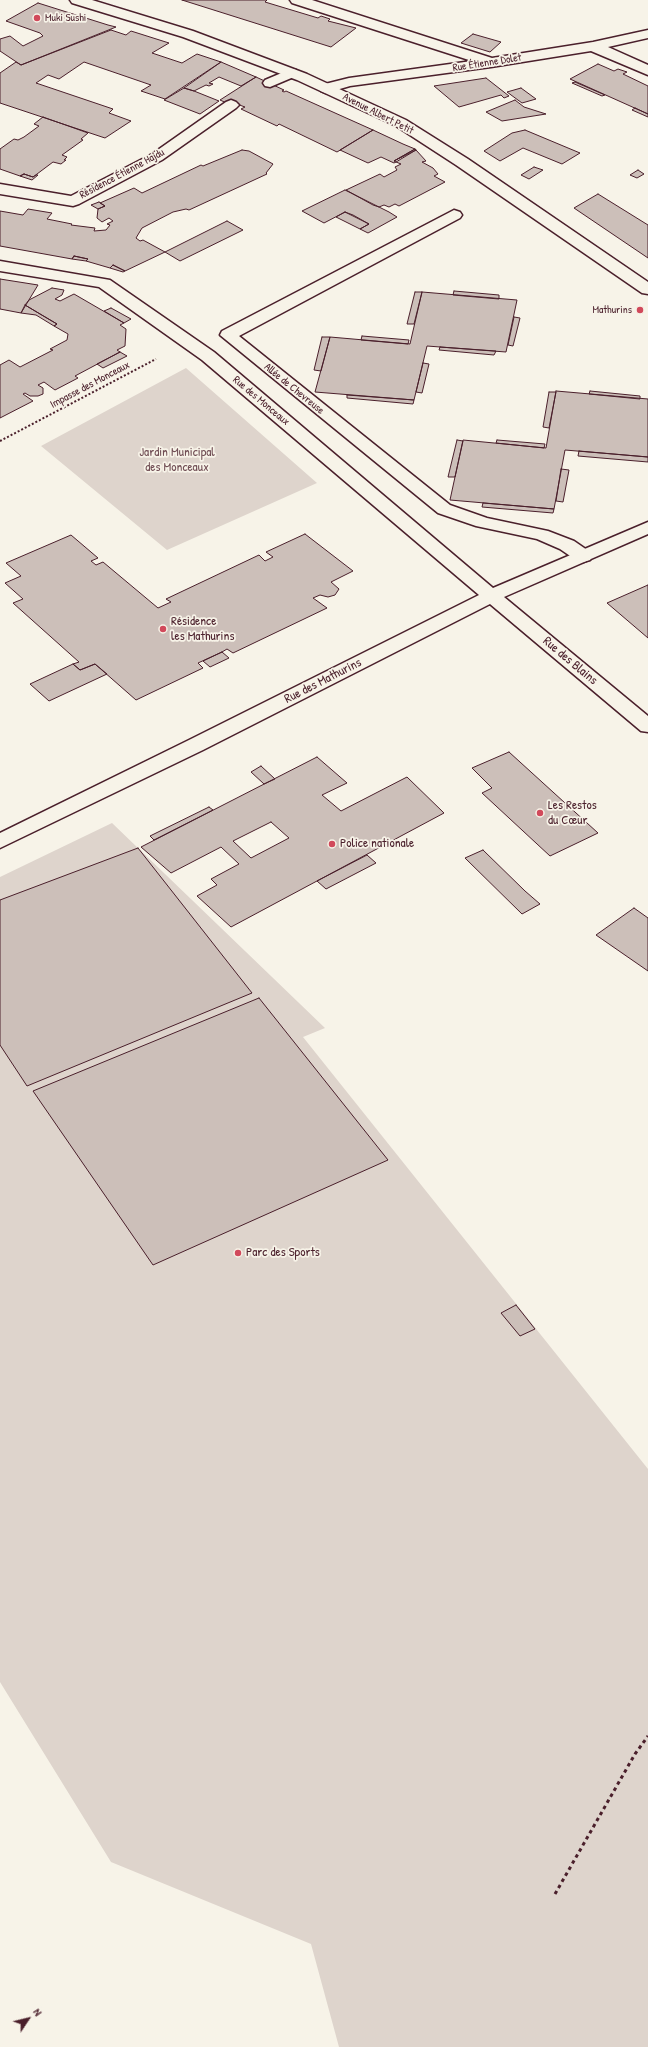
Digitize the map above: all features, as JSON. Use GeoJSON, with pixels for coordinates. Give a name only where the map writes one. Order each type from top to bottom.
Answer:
{"type":"FeatureCollection","features":[{"type":"Feature","properties":{"kind":"street","name":"Avenue Albert Petit"},"geometry":{"type":"LineString","coordinates":[[77,0],[188,34],[291,73],[401,123],[462,162],[648,289]]}},
{"type":"Feature","properties":{"kind":"street"},"geometry":{"type":"LineString","coordinates":[[297,0],[491,63]]}},
{"type":"Feature","properties":{"kind":"street","name":"Rue Étienne Dolet"},"geometry":{"type":"LineString","coordinates":[[326,88],[349,82],[491,63],[592,46],[648,34]]}},
{"type":"Feature","properties":{"kind":"street"},"geometry":{"type":"LineString","coordinates":[[592,46],[648,70]]}},
{"type":"Feature","properties":{"kind":"street"},"geometry":{"type":"LineString","coordinates":[[270,83],[291,73]]}},
{"type":"Feature","properties":{"kind":"street","name":"Résidence Étienne Hajdu"},"geometry":{"type":"LineString","coordinates":[[0,190],[73,200],[158,157],[231,105]]}},
{"type":"Feature","properties":{"kind":"street","name":"Allée de Chevreuse"},"geometry":{"type":"LineString","coordinates":[[454,215],[228,335],[444,509],[482,522],[542,535],[567,545],[583,556]]}},
{"type":"Feature","properties":{"kind":"street","name":"Rue des Monceaux"},"geometry":{"type":"LineString","coordinates":[[0,266],[104,283],[208,356],[411,529],[493,596]]}},
{"type":"Feature","properties":{"kind":"street","name":"Rue des Mathurins"},"geometry":{"type":"LineString","coordinates":[[0,840],[196,745],[493,596],[648,527]]}},
{"type":"Feature","properties":{"kind":"street","name":"Rue des Blains"},"geometry":{"type":"LineString","coordinates":[[493,596],[648,726]]}},
{"type":"Feature","properties":{"kind":"path","name":"Impasse des Monceaux"},"geometry":{"type":"LineString","coordinates":[[0,441],[188,342]]}},
{"type":"Feature","properties":{"kind":"path"},"geometry":{"type":"LineString","coordinates":[[555,1894],[635,1754],[648,1736]]}},
{"type":"Feature","properties":{"kind":"green space","name":"Jardin Municipal des Monceaux"},"geometry":{"type":"Polygon","coordinates":[[[186,368],[317,483],[167,550],[41,446],[186,368]]]}},
{"type":"Feature","properties":{"kind":"green space","name":"Parc des Sports"},"geometry":{"type":"Polygon","coordinates":[[[112,823],[325,1028],[303,1037],[648,1469],[648,2047],[339,2047],[311,1944],[111,1862],[0,1682],[0,877],[112,823]]]}},
{"type":"Feature","properties":{"kind":"building"},"geometry":{"type":"Polygon","coordinates":[[[182,0],[267,0],[265,2],[318,18],[321,16],[330,19],[328,21],[356,28],[331,47],[182,0]]]}},
{"type":"Feature","properties":{"kind":"building"},"geometry":{"type":"Polygon","coordinates":[[[38,3],[116,27],[21,65],[0,51],[0,39],[10,36],[23,46],[43,36],[40,33],[6,21],[38,3]]]}},
{"type":"Feature","properties":{"kind":"building"},"geometry":{"type":"Polygon","coordinates":[[[111,30],[126,35],[131,31],[169,43],[152,53],[182,63],[197,54],[221,62],[165,99],[141,91],[151,85],[84,62],[59,79],[48,75],[36,83],[113,109],[109,113],[131,121],[105,138],[0,103],[0,73],[16,62],[21,65],[111,30]]]}},
{"type":"Feature","properties":{"kind":"building"},"geometry":{"type":"Polygon","coordinates":[[[473,34],[501,42],[490,52],[461,43],[473,34]]]}},
{"type":"Feature","properties":{"kind":"building"},"geometry":{"type":"Polygon","coordinates":[[[221,62],[256,77],[241,86],[219,77],[209,83],[213,84],[209,86],[206,85],[194,91],[184,88],[221,62]]]}},
{"type":"Feature","properties":{"kind":"building"},"geometry":{"type":"Polygon","coordinates":[[[598,64],[614,71],[618,69],[627,72],[623,74],[648,86],[648,114],[570,79],[598,64]]]}},
{"type":"Feature","properties":{"kind":"building"},"geometry":{"type":"Polygon","coordinates":[[[256,77],[284,90],[282,91],[284,92],[286,91],[373,130],[337,152],[279,124],[277,126],[241,109],[245,107],[234,103],[231,105],[220,100],[256,77]]]}},
{"type":"Feature","properties":{"kind":"building"},"geometry":{"type":"Polygon","coordinates":[[[486,78],[509,96],[504,98],[501,95],[459,107],[434,86],[486,78]]]}},
{"type":"Feature","properties":{"kind":"building"},"geometry":{"type":"Polygon","coordinates":[[[575,82],[605,95],[602,96],[572,83],[575,82]]]}},
{"type":"Feature","properties":{"kind":"building"},"geometry":{"type":"Polygon","coordinates":[[[184,88],[219,101],[200,114],[164,100],[184,88]]]}},
{"type":"Feature","properties":{"kind":"building"},"geometry":{"type":"Polygon","coordinates":[[[521,88],[536,99],[522,103],[507,92],[521,88]]]}},
{"type":"Feature","properties":{"kind":"building"},"geometry":{"type":"Polygon","coordinates":[[[515,100],[524,107],[546,114],[502,121],[486,112],[515,100]]]}},
{"type":"Feature","properties":{"kind":"building"},"geometry":{"type":"Polygon","coordinates":[[[635,108],[648,114],[648,117],[632,110],[635,108]]]}},
{"type":"Feature","properties":{"kind":"building"},"geometry":{"type":"Polygon","coordinates":[[[43,117],[88,133],[81,139],[83,140],[62,155],[67,157],[61,164],[53,162],[33,177],[24,174],[20,176],[0,169],[0,149],[14,139],[18,140],[24,137],[39,126],[34,124],[43,117]]]}},
{"type":"Feature","properties":{"kind":"building"},"geometry":{"type":"Polygon","coordinates":[[[373,130],[415,149],[394,161],[396,162],[394,163],[381,157],[368,163],[340,150],[373,130]]]}},
{"type":"Feature","properties":{"kind":"building"},"geometry":{"type":"Polygon","coordinates":[[[525,130],[580,153],[562,164],[523,148],[500,161],[484,151],[512,133],[525,130]]]}},
{"type":"Feature","properties":{"kind":"building"},"geometry":{"type":"Polygon","coordinates":[[[415,149],[416,150],[394,161],[415,149]]]}},
{"type":"Feature","properties":{"kind":"building"},"geometry":{"type":"Polygon","coordinates":[[[242,150],[249,151],[273,164],[266,173],[267,174],[189,210],[186,209],[173,212],[142,228],[136,238],[140,241],[143,240],[165,252],[125,271],[113,265],[110,268],[86,261],[88,259],[74,256],[72,259],[0,246],[0,211],[23,215],[28,209],[52,213],[47,219],[72,224],[71,225],[95,228],[94,231],[106,230],[110,225],[107,224],[113,221],[109,218],[102,222],[97,218],[98,209],[105,206],[100,203],[134,188],[142,193],[201,165],[203,166],[242,150]]]}},
{"type":"Feature","properties":{"kind":"building"},"geometry":{"type":"Polygon","coordinates":[[[416,150],[426,161],[422,162],[433,168],[438,174],[434,176],[445,182],[399,206],[395,204],[389,207],[384,205],[379,207],[373,205],[346,190],[380,174],[384,177],[397,170],[395,167],[401,164],[396,162],[416,150]]]}},
{"type":"Feature","properties":{"kind":"building"},"geometry":{"type":"Polygon","coordinates":[[[534,167],[543,170],[529,179],[521,175],[534,167]]]}},
{"type":"Feature","properties":{"kind":"building"},"geometry":{"type":"Polygon","coordinates":[[[638,170],[644,174],[637,178],[630,175],[638,170]]]}},
{"type":"Feature","properties":{"kind":"building"},"geometry":{"type":"Polygon","coordinates":[[[24,174],[33,177],[38,175],[32,180],[20,176],[24,174]]]}},
{"type":"Feature","properties":{"kind":"building"},"geometry":{"type":"Polygon","coordinates":[[[345,190],[397,217],[368,233],[360,229],[369,224],[345,212],[324,223],[302,211],[345,190]]]}},
{"type":"Feature","properties":{"kind":"building"},"geometry":{"type":"Polygon","coordinates":[[[598,194],[648,225],[648,258],[574,208],[598,194]]]}},
{"type":"Feature","properties":{"kind":"building"},"geometry":{"type":"Polygon","coordinates":[[[99,202],[105,206],[98,209],[91,205],[99,202]]]}},
{"type":"Feature","properties":{"kind":"building"},"geometry":{"type":"Polygon","coordinates":[[[345,212],[369,224],[360,229],[336,217],[345,212]]]}},
{"type":"Feature","properties":{"kind":"building"},"geometry":{"type":"Polygon","coordinates":[[[227,221],[243,230],[180,261],[165,252],[227,221]]]}},
{"type":"Feature","properties":{"kind":"building"},"geometry":{"type":"Polygon","coordinates":[[[74,256],[88,259],[86,261],[72,259],[74,256]]]}},
{"type":"Feature","properties":{"kind":"building"},"geometry":{"type":"Polygon","coordinates":[[[113,265],[125,271],[123,272],[110,268],[113,265]]]}},
{"type":"Feature","properties":{"kind":"building"},"geometry":{"type":"Polygon","coordinates":[[[0,279],[38,285],[21,313],[0,309],[0,279]]]}},
{"type":"Feature","properties":{"kind":"building"},"geometry":{"type":"Polygon","coordinates":[[[52,288],[64,290],[62,295],[55,299],[60,301],[74,294],[124,323],[120,325],[126,329],[125,346],[117,350],[120,352],[75,376],[78,378],[55,390],[44,382],[38,385],[43,388],[43,394],[38,396],[30,396],[25,393],[23,394],[33,401],[0,418],[0,365],[9,360],[20,367],[53,350],[50,349],[67,340],[68,334],[54,326],[57,324],[25,305],[29,300],[52,288]]]}},
{"type":"Feature","properties":{"kind":"building"},"geometry":{"type":"Polygon","coordinates":[[[454,291],[499,295],[499,299],[453,295],[454,291]]]}},
{"type":"Feature","properties":{"kind":"building"},"geometry":{"type":"Polygon","coordinates":[[[415,292],[422,292],[414,324],[407,324],[415,292]]]}},
{"type":"Feature","properties":{"kind":"building"},"geometry":{"type":"Polygon","coordinates":[[[422,292],[517,300],[506,352],[427,346],[414,400],[315,392],[330,337],[410,344],[422,292]]]}},
{"type":"Feature","properties":{"kind":"building"},"geometry":{"type":"Polygon","coordinates":[[[25,305],[57,324],[54,326],[36,315],[21,313],[25,305]]]}},
{"type":"Feature","properties":{"kind":"building"},"geometry":{"type":"Polygon","coordinates":[[[111,308],[131,319],[124,323],[104,311],[111,308]]]}},
{"type":"Feature","properties":{"kind":"building"},"geometry":{"type":"Polygon","coordinates":[[[514,317],[520,318],[513,346],[508,345],[514,317]]]}},
{"type":"Feature","properties":{"kind":"building"},"geometry":{"type":"Polygon","coordinates":[[[362,336],[409,340],[408,344],[361,340],[362,336]]]}},
{"type":"Feature","properties":{"kind":"building"},"geometry":{"type":"Polygon","coordinates":[[[322,337],[330,337],[321,371],[314,370],[322,337]]]}},
{"type":"Feature","properties":{"kind":"building"},"geometry":{"type":"Polygon","coordinates":[[[440,347],[496,351],[494,355],[439,350],[440,347]]]}},
{"type":"Feature","properties":{"kind":"building"},"geometry":{"type":"Polygon","coordinates":[[[120,352],[127,356],[103,368],[97,364],[120,352]]]}},
{"type":"Feature","properties":{"kind":"building"},"geometry":{"type":"Polygon","coordinates":[[[423,363],[429,364],[422,393],[416,392],[423,363]]]}},
{"type":"Feature","properties":{"kind":"building"},"geometry":{"type":"Polygon","coordinates":[[[556,391],[648,399],[648,457],[565,450],[554,509],[450,500],[463,440],[546,448],[556,391]]]}},
{"type":"Feature","properties":{"kind":"building"},"geometry":{"type":"Polygon","coordinates":[[[590,391],[640,396],[640,399],[589,394],[590,391]]]}},
{"type":"Feature","properties":{"kind":"building"},"geometry":{"type":"Polygon","coordinates":[[[549,392],[556,392],[549,428],[543,427],[549,392]]]}},
{"type":"Feature","properties":{"kind":"building"},"geometry":{"type":"Polygon","coordinates":[[[347,395],[414,400],[413,404],[347,398],[347,395]]]}},
{"type":"Feature","properties":{"kind":"building"},"geometry":{"type":"Polygon","coordinates":[[[457,440],[463,441],[455,477],[448,477],[457,440]]]}},
{"type":"Feature","properties":{"kind":"building"},"geometry":{"type":"Polygon","coordinates":[[[497,440],[545,444],[544,448],[496,443],[497,440]]]}},
{"type":"Feature","properties":{"kind":"building"},"geometry":{"type":"Polygon","coordinates":[[[579,451],[648,457],[648,462],[578,456],[579,451]]]}},
{"type":"Feature","properties":{"kind":"building"},"geometry":{"type":"Polygon","coordinates":[[[561,469],[569,470],[563,502],[556,501],[561,469]]]}},
{"type":"Feature","properties":{"kind":"building"},"geometry":{"type":"Polygon","coordinates":[[[483,503],[554,509],[553,513],[482,507],[483,503]]]}},
{"type":"Feature","properties":{"kind":"building","name":"Résidence les Mathurins"},"geometry":{"type":"Polygon","coordinates":[[[305,534],[353,571],[331,582],[339,589],[335,595],[328,597],[320,595],[313,598],[327,608],[233,653],[227,649],[198,663],[203,668],[136,700],[95,664],[80,670],[73,664],[79,662],[13,603],[23,599],[5,583],[21,576],[6,563],[71,535],[98,558],[91,561],[96,565],[103,562],[158,608],[171,602],[166,599],[259,555],[265,561],[273,557],[266,552],[305,534]]]}},
{"type":"Feature","properties":{"kind":"building"},"geometry":{"type":"Polygon","coordinates":[[[648,585],[648,638],[607,603],[648,585]]]}},
{"type":"Feature","properties":{"kind":"building"},"geometry":{"type":"Polygon","coordinates":[[[222,652],[229,658],[210,667],[203,661],[222,652]]]}},
{"type":"Feature","properties":{"kind":"building"},"geometry":{"type":"Polygon","coordinates":[[[73,664],[80,670],[95,664],[107,674],[49,701],[30,684],[73,664]]]}},
{"type":"Feature","properties":{"kind":"building","name":"Les Restos du Cœur"},"geometry":{"type":"Polygon","coordinates":[[[509,752],[598,833],[550,856],[482,793],[492,788],[472,768],[509,752]]]}},
{"type":"Feature","properties":{"kind":"building","name":"Police nationale"},"geometry":{"type":"Polygon","coordinates":[[[317,757],[347,783],[322,795],[341,811],[407,777],[444,813],[231,927],[197,896],[217,885],[211,879],[239,864],[221,847],[171,873],[141,847],[317,757]],[[271,822],[233,841],[251,858],[289,838],[271,822]]]}},
{"type":"Feature","properties":{"kind":"building"},"geometry":{"type":"Polygon","coordinates":[[[261,766],[275,779],[264,784],[251,772],[261,766]]]}},
{"type":"Feature","properties":{"kind":"building"},"geometry":{"type":"Polygon","coordinates":[[[209,807],[213,810],[154,840],[150,836],[209,807]]]}},
{"type":"Feature","properties":{"kind":"building"},"geometry":{"type":"Polygon","coordinates":[[[138,848],[252,993],[27,1086],[0,1045],[0,900],[138,848]]]}},
{"type":"Feature","properties":{"kind":"building"},"geometry":{"type":"Polygon","coordinates":[[[483,850],[540,904],[522,914],[465,858],[483,850]]]}},
{"type":"Feature","properties":{"kind":"building"},"geometry":{"type":"Polygon","coordinates":[[[367,855],[376,863],[326,889],[317,881],[367,855]]]}},
{"type":"Feature","properties":{"kind":"building"},"geometry":{"type":"Polygon","coordinates":[[[634,908],[648,918],[648,971],[596,935],[634,908]]]}},
{"type":"Feature","properties":{"kind":"building"},"geometry":{"type":"Polygon","coordinates":[[[259,998],[388,1160],[153,1265],[33,1091],[259,998]]]}},
{"type":"Feature","properties":{"kind":"building"},"geometry":{"type":"Polygon","coordinates":[[[516,1305],[535,1329],[520,1336],[501,1313],[516,1305]]]}},
{"type":"Feature","properties":{"kind":"place","name":"Muki Sushi"},"geometry":{"type":"Point","coordinates":[37,18]}},
{"type":"Feature","properties":{"kind":"place","name":"Mathurins"},"geometry":{"type":"Point","coordinates":[640,310]}},
{"type":"Feature","properties":{"kind":"place","name":"Résidence les Mathurins"},"geometry":{"type":"Point","coordinates":[163,629]}},
{"type":"Feature","properties":{"kind":"place","name":"Les Restos du Cœur"},"geometry":{"type":"Point","coordinates":[540,813]}},
{"type":"Feature","properties":{"kind":"place","name":"Police nationale"},"geometry":{"type":"Point","coordinates":[332,844]}},
{"type":"Feature","properties":{"kind":"place","name":"Parc des Sports"},"geometry":{"type":"Point","coordinates":[238,1253]}}]}
